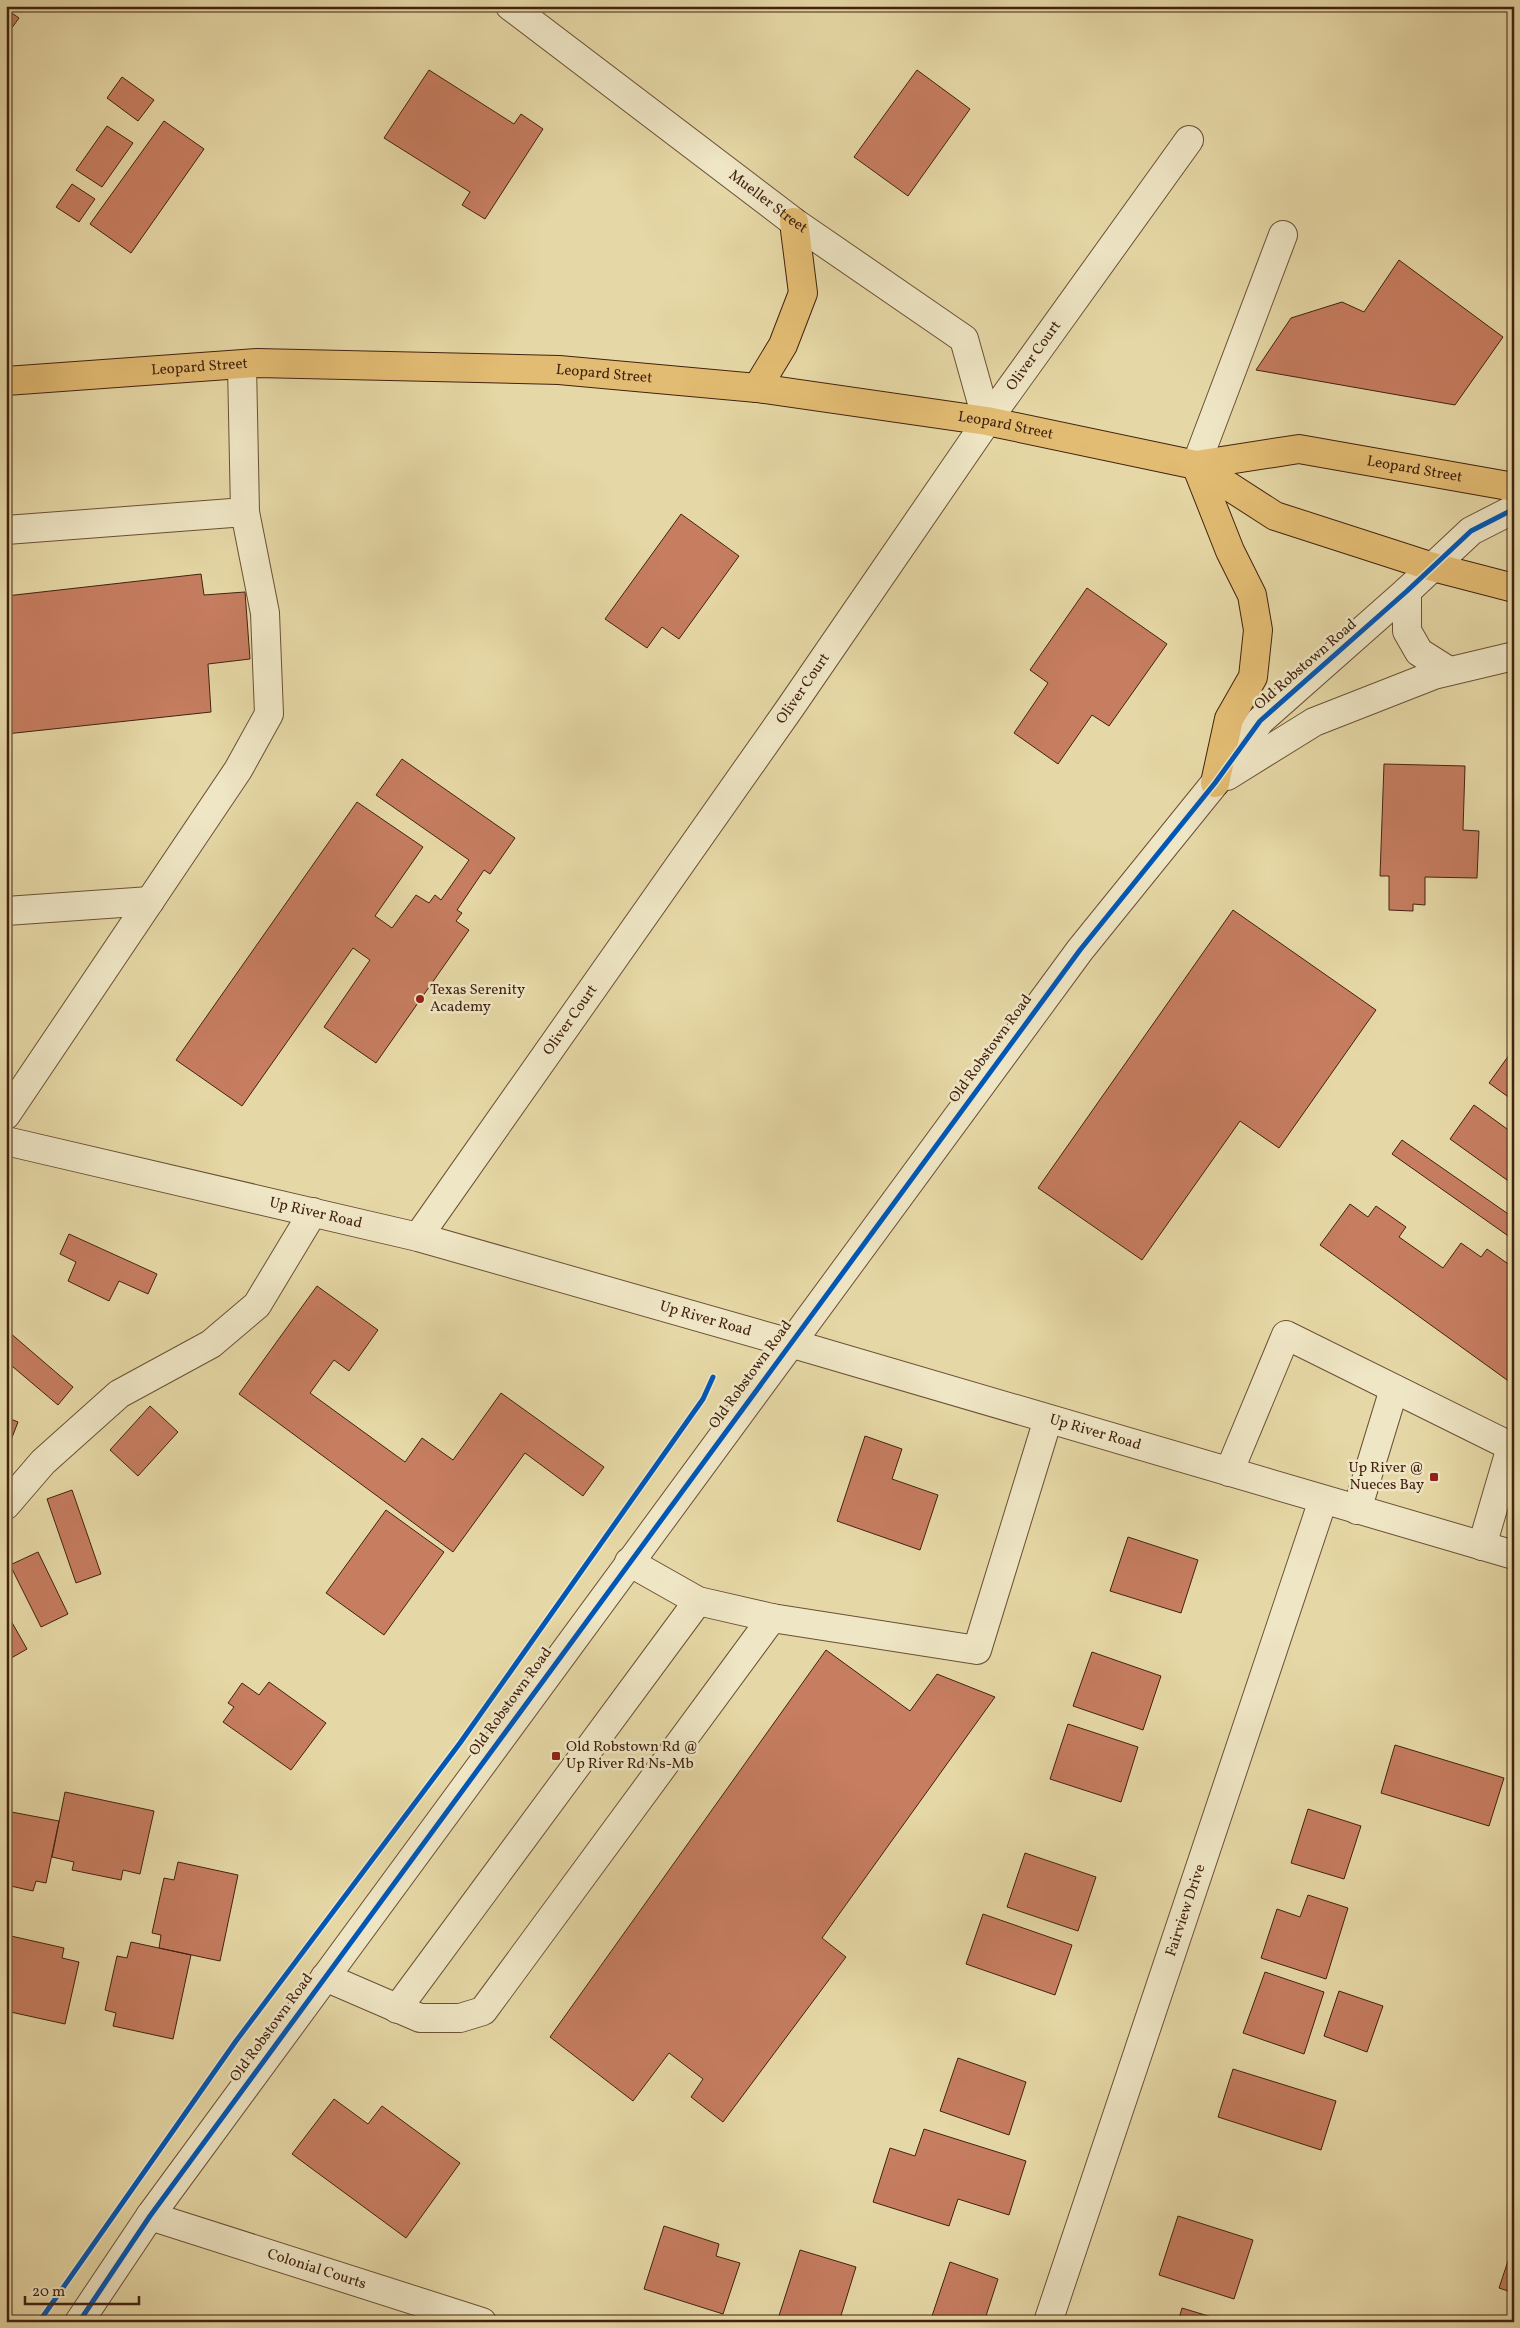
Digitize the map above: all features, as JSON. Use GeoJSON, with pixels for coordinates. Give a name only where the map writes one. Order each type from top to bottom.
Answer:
{"type":"FeatureCollection","features":[{"type":"Feature","properties":{"kind":"main road"},"geometry":{"type":"LineString","coordinates":[[757,388],[783,345],[803,294],[794,222]]}},
{"type":"Feature","properties":{"kind":"main road","name":"Leopard Street"},"geometry":{"type":"LineString","coordinates":[[6,381],[242,364],[560,370],[757,388],[987,421],[1196,464],[1299,449],[1514,487]]}},
{"type":"Feature","properties":{"kind":"main road"},"geometry":{"type":"LineString","coordinates":[[1196,464],[1230,551],[1252,595],[1258,630],[1253,677],[1229,718],[1215,783]]}},
{"type":"Feature","properties":{"kind":"main road","name":"Leopard Street"},"geometry":{"type":"LineString","coordinates":[[1196,464],[1275,516],[1434,567],[1514,588]]}},
{"type":"Feature","properties":{"kind":"street","name":"Mueller Street"},"geometry":{"type":"LineString","coordinates":[[510,6],[794,222],[964,339],[987,421]]}},
{"type":"Feature","properties":{"kind":"street","name":"Oliver Court"},"geometry":{"type":"LineString","coordinates":[[418,1237],[790,708],[987,421],[1188,140]]}},
{"type":"Feature","properties":{"kind":"street"},"geometry":{"type":"LineString","coordinates":[[1196,464],[1283,235]]}},
{"type":"Feature","properties":{"kind":"street"},"geometry":{"type":"LineString","coordinates":[[6,1115],[238,770],[269,714],[265,613],[245,512],[242,364]]}},
{"type":"Feature","properties":{"kind":"street","name":"Old Robstown Road"},"geometry":{"type":"LineString","coordinates":[[79,2322],[150,2216],[790,1343],[1080,950],[1215,783],[1260,721],[1434,567],[1472,530],[1514,509]]}},
{"type":"Feature","properties":{"kind":"street"},"geometry":{"type":"LineString","coordinates":[[6,530],[245,512]]}},
{"type":"Feature","properties":{"kind":"street"},"geometry":{"type":"LineString","coordinates":[[1407,591],[1407,630],[1419,652],[1449,671]]}},
{"type":"Feature","properties":{"kind":"street","name":"Old Robstown Road"},"geometry":{"type":"LineString","coordinates":[[1215,783],[1314,722],[1434,674],[1514,656]]}},
{"type":"Feature","properties":{"kind":"street"},"geometry":{"type":"LineString","coordinates":[[6,911],[150,901]]}},
{"type":"Feature","properties":{"kind":"street","name":"Up River Road"},"geometry":{"type":"LineString","coordinates":[[6,1141],[418,1237],[790,1343],[1514,1555]]}},
{"type":"Feature","properties":{"kind":"street"},"geometry":{"type":"LineString","coordinates":[[6,1505],[43,1462],[120,1394],[211,1344],[257,1305],[313,1212]]}},
{"type":"Feature","properties":{"kind":"street"},"geometry":{"type":"LineString","coordinates":[[1229,1472],[1286,1335],[1512,1447],[1482,1546]]}},
{"type":"Feature","properties":{"kind":"street"},"geometry":{"type":"LineString","coordinates":[[1357,1510],[1394,1389]]}},
{"type":"Feature","properties":{"kind":"street"},"geometry":{"type":"LineString","coordinates":[[629,1562],[698,1601],[772,1618],[977,1650],[1048,1419]]}},
{"type":"Feature","properties":{"kind":"street","name":"Fairview Drive"},"geometry":{"type":"LineString","coordinates":[[1048,2322],[1323,1500]]}},
{"type":"Feature","properties":{"kind":"street"},"geometry":{"type":"LineString","coordinates":[[397,2009],[698,1601]]}},
{"type":"Feature","properties":{"kind":"street"},"geometry":{"type":"LineString","coordinates":[[325,1977],[420,2018],[460,2018],[483,2011],[772,1618]]}},
{"type":"Feature","properties":{"kind":"street","name":"Colonial Courts"},"geometry":{"type":"LineString","coordinates":[[150,2216],[482,2322]]}},
{"type":"Feature","properties":{"kind":"building"},"geometry":{"type":"Polygon","coordinates":[[[6,9],[19,18],[6,36],[6,9]]]}},
{"type":"Feature","properties":{"kind":"building"},"geometry":{"type":"Polygon","coordinates":[[[429,70],[514,124],[521,114],[543,129],[485,219],[462,205],[470,192],[384,138],[429,70]]]}},
{"type":"Feature","properties":{"kind":"building"},"geometry":{"type":"Polygon","coordinates":[[[917,70],[970,109],[908,196],[854,157],[917,70]]]}},
{"type":"Feature","properties":{"kind":"building"},"geometry":{"type":"Polygon","coordinates":[[[122,77],[154,100],[138,121],[107,98],[122,77]]]}},
{"type":"Feature","properties":{"kind":"building"},"geometry":{"type":"Polygon","coordinates":[[[164,121],[204,149],[131,253],[90,224],[164,121]]]}},
{"type":"Feature","properties":{"kind":"building"},"geometry":{"type":"Polygon","coordinates":[[[107,126],[133,143],[102,187],[76,170],[107,126]]]}},
{"type":"Feature","properties":{"kind":"building"},"geometry":{"type":"Polygon","coordinates":[[[72,184],[95,199],[79,222],[56,207],[72,184]]]}},
{"type":"Feature","properties":{"kind":"building"},"geometry":{"type":"Polygon","coordinates":[[[1399,260],[1503,337],[1455,405],[1256,370],[1291,318],[1342,302],[1364,312],[1399,260]]]}},
{"type":"Feature","properties":{"kind":"building"},"geometry":{"type":"Polygon","coordinates":[[[681,514],[739,556],[679,639],[662,627],[647,648],[605,619],[681,514]]]}},
{"type":"Feature","properties":{"kind":"building"},"geometry":{"type":"Polygon","coordinates":[[[201,574],[204,595],[245,592],[250,659],[208,664],[211,712],[6,734],[6,596],[201,574]]]}},
{"type":"Feature","properties":{"kind":"building"},"geometry":{"type":"Polygon","coordinates":[[[1087,588],[1167,644],[1109,726],[1092,715],[1058,764],[1014,733],[1048,683],[1030,670],[1087,588]]]}},
{"type":"Feature","properties":{"kind":"building"},"geometry":{"type":"Polygon","coordinates":[[[402,759],[515,838],[490,874],[484,870],[457,910],[462,913],[456,921],[469,930],[376,1063],[324,1027],[370,960],[353,948],[242,1106],[176,1060],[357,802],[423,847],[375,916],[392,928],[416,895],[429,903],[435,895],[441,900],[469,860],[376,795],[402,759]]]}},
{"type":"Feature","properties":{"kind":"building"},"geometry":{"type":"Polygon","coordinates":[[[1384,764],[1465,766],[1463,830],[1479,831],[1477,878],[1425,877],[1425,905],[1413,904],[1413,911],[1389,910],[1389,876],[1380,876],[1384,764]]]}},
{"type":"Feature","properties":{"kind":"building"},"geometry":{"type":"Polygon","coordinates":[[[1233,910],[1376,1010],[1279,1148],[1240,1121],[1142,1260],[1038,1188],[1233,910]]]}},
{"type":"Feature","properties":{"kind":"building"},"geometry":{"type":"Polygon","coordinates":[[[1512,1051],[1514,1052],[1514,1101],[1489,1083],[1512,1051]]]}},
{"type":"Feature","properties":{"kind":"building"},"geometry":{"type":"Polygon","coordinates":[[[1474,1105],[1514,1134],[1514,1185],[1450,1139],[1474,1105]]]}},
{"type":"Feature","properties":{"kind":"building"},"geometry":{"type":"Polygon","coordinates":[[[1402,1140],[1514,1218],[1514,1240],[1392,1154],[1402,1140]]]}},
{"type":"Feature","properties":{"kind":"building"},"geometry":{"type":"Polygon","coordinates":[[[1350,1204],[1368,1217],[1376,1206],[1406,1227],[1399,1237],[1443,1268],[1461,1243],[1481,1257],[1487,1249],[1514,1268],[1514,1385],[1320,1245],[1350,1204]]]}},
{"type":"Feature","properties":{"kind":"building"},"geometry":{"type":"Polygon","coordinates":[[[69,1234],[157,1274],[148,1294],[119,1281],[109,1301],[68,1281],[76,1262],[60,1254],[69,1234]]]}},
{"type":"Feature","properties":{"kind":"building"},"geometry":{"type":"Polygon","coordinates":[[[317,1286],[378,1330],[349,1371],[334,1360],[310,1393],[405,1462],[422,1438],[453,1460],[501,1393],[604,1467],[583,1496],[525,1453],[453,1552],[239,1394],[317,1286]]]}},
{"type":"Feature","properties":{"kind":"building"},"geometry":{"type":"Polygon","coordinates":[[[9,1332],[73,1387],[58,1405],[6,1361],[6,1335],[9,1332]]]}},
{"type":"Feature","properties":{"kind":"building"},"geometry":{"type":"Polygon","coordinates":[[[150,1406],[178,1432],[138,1476],[110,1450],[150,1406]]]}},
{"type":"Feature","properties":{"kind":"building"},"geometry":{"type":"Polygon","coordinates":[[[6,1417],[18,1422],[6,1453],[6,1417]]]}},
{"type":"Feature","properties":{"kind":"building"},"geometry":{"type":"Polygon","coordinates":[[[865,1436],[902,1449],[892,1479],[938,1495],[920,1550],[837,1521],[865,1436]]]}},
{"type":"Feature","properties":{"kind":"building"},"geometry":{"type":"Polygon","coordinates":[[[72,1490],[101,1574],[76,1583],[47,1499],[72,1490]]]}},
{"type":"Feature","properties":{"kind":"building"},"geometry":{"type":"Polygon","coordinates":[[[386,1510],[444,1552],[384,1635],[326,1593],[386,1510]]]}},
{"type":"Feature","properties":{"kind":"building"},"geometry":{"type":"Polygon","coordinates":[[[1128,1537],[1198,1560],[1181,1613],[1110,1591],[1128,1537]]]}},
{"type":"Feature","properties":{"kind":"building"},"geometry":{"type":"Polygon","coordinates":[[[38,1552],[68,1614],[41,1627],[10,1565],[38,1552]]]}},
{"type":"Feature","properties":{"kind":"building"},"geometry":{"type":"Polygon","coordinates":[[[6,1612],[27,1649],[6,1661],[6,1612]]]}},
{"type":"Feature","properties":{"kind":"building"},"geometry":{"type":"Polygon","coordinates":[[[826,1650],[910,1711],[937,1674],[995,1697],[822,1938],[846,1957],[723,2122],[691,2097],[703,2079],[669,2053],[633,2101],[550,2037],[826,1650]]]}},
{"type":"Feature","properties":{"kind":"building"},"geometry":{"type":"Polygon","coordinates":[[[1092,1652],[1161,1676],[1143,1730],[1073,1706],[1092,1652]]]}},
{"type":"Feature","properties":{"kind":"building"},"geometry":{"type":"Polygon","coordinates":[[[269,1682],[326,1723],[291,1770],[223,1722],[234,1707],[228,1703],[242,1683],[259,1695],[269,1682]]]}},
{"type":"Feature","properties":{"kind":"building"},"geometry":{"type":"Polygon","coordinates":[[[1068,1724],[1138,1747],[1121,1802],[1050,1779],[1068,1724]]]}},
{"type":"Feature","properties":{"kind":"building"},"geometry":{"type":"Polygon","coordinates":[[[1395,1745],[1504,1778],[1489,1826],[1381,1793],[1395,1745]]]}},
{"type":"Feature","properties":{"kind":"building"},"geometry":{"type":"Polygon","coordinates":[[[65,1792],[154,1811],[140,1874],[123,1870],[121,1880],[72,1870],[74,1862],[52,1857],[65,1792]]]}},
{"type":"Feature","properties":{"kind":"building"},"geometry":{"type":"Polygon","coordinates":[[[1308,1809],[1361,1826],[1344,1879],[1291,1863],[1308,1809]]]}},
{"type":"Feature","properties":{"kind":"building"},"geometry":{"type":"Polygon","coordinates":[[[6,1811],[59,1821],[46,1883],[36,1881],[33,1891],[6,1885],[6,1811]]]}},
{"type":"Feature","properties":{"kind":"building"},"geometry":{"type":"Polygon","coordinates":[[[1025,1853],[1096,1877],[1078,1931],[1007,1907],[1025,1853]]]}},
{"type":"Feature","properties":{"kind":"building"},"geometry":{"type":"Polygon","coordinates":[[[178,1862],[238,1875],[220,1961],[159,1948],[161,1935],[152,1933],[164,1878],[174,1880],[178,1862]]]}},
{"type":"Feature","properties":{"kind":"building"},"geometry":{"type":"Polygon","coordinates":[[[1308,1895],[1348,1908],[1326,1979],[1261,1958],[1277,1909],[1300,1917],[1308,1895]]]}},
{"type":"Feature","properties":{"kind":"building"},"geometry":{"type":"Polygon","coordinates":[[[983,1914],[1072,1945],[1055,1995],[966,1964],[983,1914]]]}},
{"type":"Feature","properties":{"kind":"building"},"geometry":{"type":"Polygon","coordinates":[[[11,1936],[64,1948],[62,1958],[79,1962],[65,2024],[6,2011],[6,1947],[9,1947],[11,1936]]]}},
{"type":"Feature","properties":{"kind":"building"},"geometry":{"type":"Polygon","coordinates":[[[131,1942],[191,1955],[173,2039],[113,2026],[116,2013],[105,2010],[117,1956],[127,1958],[131,1942]]]}},
{"type":"Feature","properties":{"kind":"building"},"geometry":{"type":"Polygon","coordinates":[[[1265,1972],[1324,1992],[1304,2054],[1243,2033],[1265,1972]]]}},
{"type":"Feature","properties":{"kind":"building"},"geometry":{"type":"Polygon","coordinates":[[[1339,1991],[1383,2006],[1367,2052],[1324,2036],[1339,1991]]]}},
{"type":"Feature","properties":{"kind":"building"},"geometry":{"type":"Polygon","coordinates":[[[958,2058],[1026,2082],[1009,2135],[940,2111],[958,2058]]]}},
{"type":"Feature","properties":{"kind":"building"},"geometry":{"type":"Polygon","coordinates":[[[1233,2069],[1336,2101],[1321,2150],[1218,2117],[1233,2069]]]}},
{"type":"Feature","properties":{"kind":"building"},"geometry":{"type":"Polygon","coordinates":[[[334,2099],[368,2124],[382,2106],[460,2163],[406,2238],[292,2154],[334,2099]]]}},
{"type":"Feature","properties":{"kind":"building"},"geometry":{"type":"Polygon","coordinates":[[[924,2129],[1026,2161],[1009,2215],[958,2199],[949,2226],[873,2202],[890,2148],[915,2156],[924,2129]]]}},
{"type":"Feature","properties":{"kind":"building"},"geometry":{"type":"Polygon","coordinates":[[[1178,2216],[1253,2240],[1234,2299],[1159,2275],[1178,2216]]]}},
{"type":"Feature","properties":{"kind":"building"},"geometry":{"type":"Polygon","coordinates":[[[664,2226],[719,2244],[716,2256],[740,2263],[723,2314],[644,2289],[664,2226]]]}},
{"type":"Feature","properties":{"kind":"building"},"geometry":{"type":"Polygon","coordinates":[[[1514,2243],[1514,2293],[1499,2288],[1514,2243]]]}},
{"type":"Feature","properties":{"kind":"building"},"geometry":{"type":"Polygon","coordinates":[[[800,2250],[856,2267],[839,2322],[777,2322],[800,2250]]]}},
{"type":"Feature","properties":{"kind":"building"},"geometry":{"type":"Polygon","coordinates":[[[950,2262],[998,2279],[984,2322],[930,2322],[950,2262]]]}},
{"type":"Feature","properties":{"kind":"building"},"geometry":{"type":"Polygon","coordinates":[[[1182,2308],[1228,2322],[1178,2322],[1182,2308]]]}},
{"type":"Feature","properties":{"kind":"cycle path"},"geometry":{"type":"LineString","coordinates":[[79,2322],[150,2216],[1080,950],[1215,783],[1260,721],[1407,591],[1471,531],[1514,509]]}},
{"type":"Feature","properties":{"kind":"cycle path"},"geometry":{"type":"LineString","coordinates":[[39,2322],[236,2041],[460,1743],[703,1399],[713,1377]]}},
{"type":"Feature","properties":{"kind":"place","name":"Texas Serenity Academy"},"geometry":{"type":"Point","coordinates":[420,999]}},
{"type":"Feature","properties":{"kind":"place","name":"Up River @ Nueces Bay"},"geometry":{"type":"Point","coordinates":[1434,1477]}},
{"type":"Feature","properties":{"kind":"place","name":"Old Robstown Rd @ Up River Rd Ns-Mb"},"geometry":{"type":"Point","coordinates":[556,1756]}}]}
